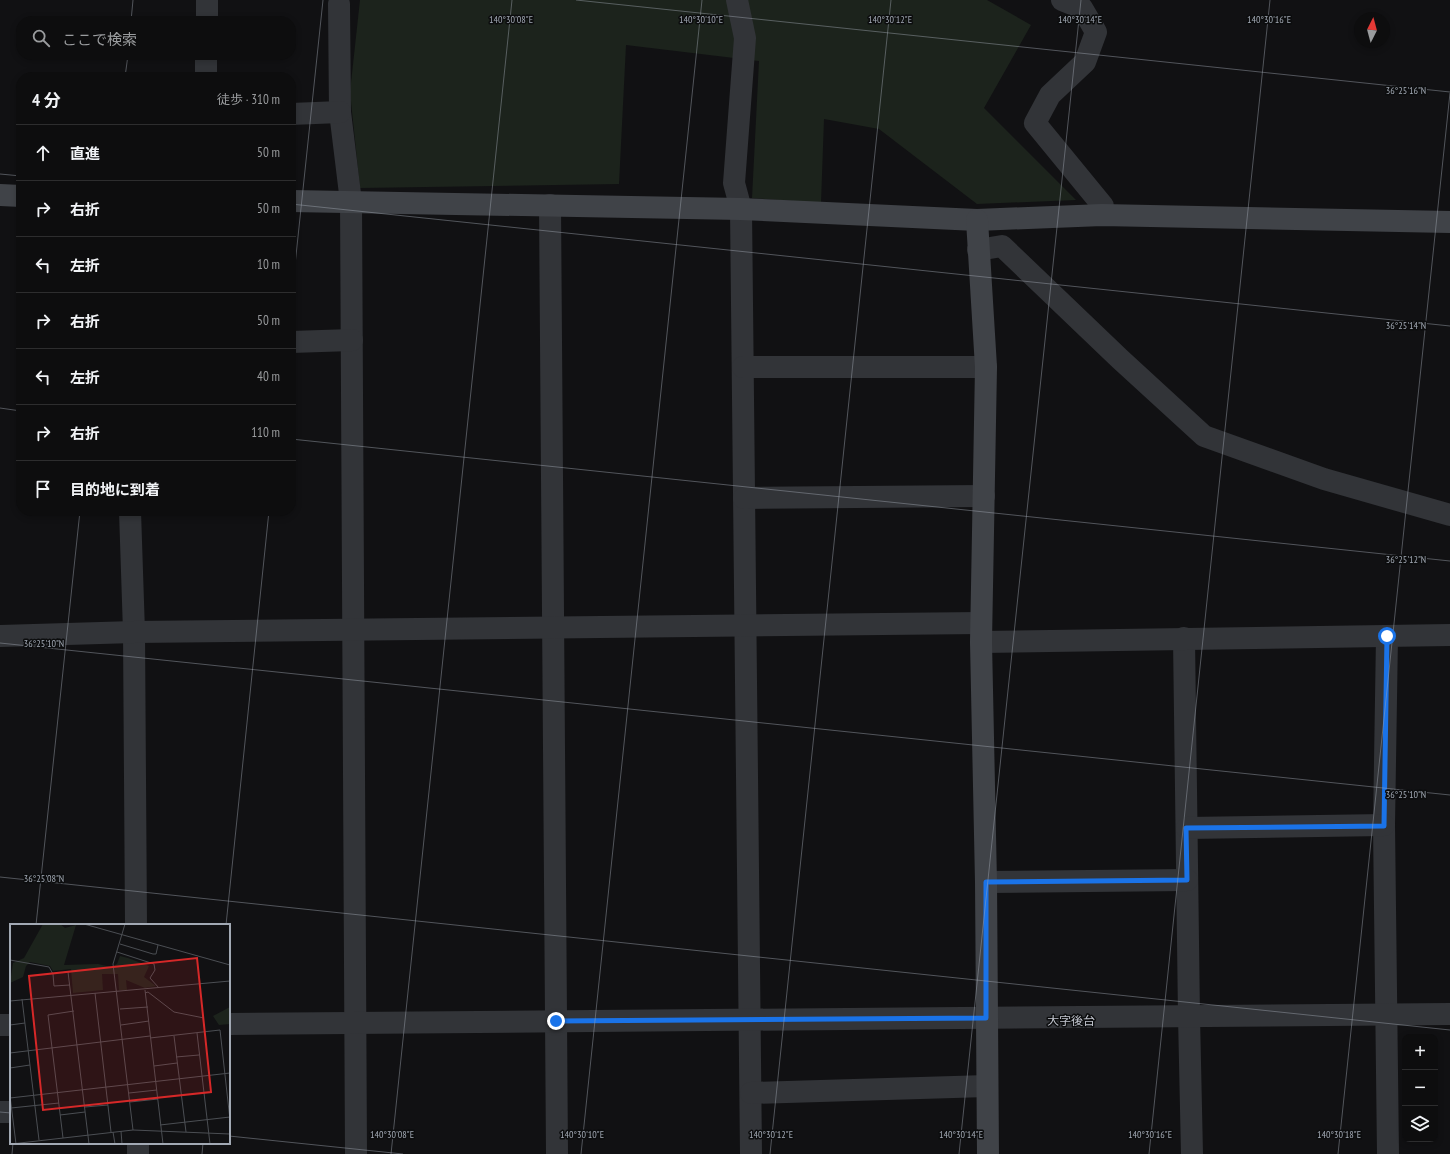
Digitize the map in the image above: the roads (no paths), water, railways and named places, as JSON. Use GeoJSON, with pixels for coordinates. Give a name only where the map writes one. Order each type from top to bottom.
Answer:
{"type":"FeatureCollection","features":[{"type":"Feature","properties":{"kind":"street"},"geometry":{"type":"LineString","coordinates":[[207,0],[207,16]]}},
{"type":"Feature","properties":{"kind":"street"},"geometry":{"type":"LineString","coordinates":[[737,0],[745,38],[734,183],[741,209],[751,1154]]}},
{"type":"Feature","properties":{"kind":"street"},"geometry":{"type":"LineString","coordinates":[[1062,0],[1082,8],[1096,32],[1085,62],[1050,95],[1035,123],[1103,206],[1102,215]]}},
{"type":"Feature","properties":{"kind":"street"},"geometry":{"type":"LineString","coordinates":[[339,4],[340,112],[351,202],[356,1154]]}},
{"type":"Feature","properties":{"kind":"street"},"geometry":{"type":"LineString","coordinates":[[206,60],[206,72]]}},
{"type":"Feature","properties":{"kind":"street"},"geometry":{"type":"LineString","coordinates":[[296,114],[340,112]]}},
{"type":"Feature","properties":{"kind":"street"},"geometry":{"type":"LineString","coordinates":[[0,196],[16,196]]}},
{"type":"Feature","properties":{"kind":"street"},"geometry":{"type":"LineString","coordinates":[[296,201],[741,209],[976,220],[1102,215],[1450,222]]}},
{"type":"Feature","properties":{"kind":"street"},"geometry":{"type":"LineString","coordinates":[[550,205],[557,1154]]}},
{"type":"Feature","properties":{"kind":"street"},"geometry":{"type":"LineString","coordinates":[[976,220],[986,367],[981,633],[986,882],[988,1154]]}},
{"type":"Feature","properties":{"kind":"street"},"geometry":{"type":"LineString","coordinates":[[978,250],[1002,246],[1120,359],[1204,436],[1324,479],[1450,515]]}},
{"type":"Feature","properties":{"kind":"street"},"geometry":{"type":"LineString","coordinates":[[296,342],[352,340]]}},
{"type":"Feature","properties":{"kind":"street"},"geometry":{"type":"LineString","coordinates":[[743,367],[986,367]]}},
{"type":"Feature","properties":{"kind":"street"},"geometry":{"type":"LineString","coordinates":[[744,498],[984,496]]}},
{"type":"Feature","properties":{"kind":"street"},"geometry":{"type":"LineString","coordinates":[[130,516],[134,632],[136,924]]}},
{"type":"Feature","properties":{"kind":"street"},"geometry":{"type":"LineString","coordinates":[[0,636],[134,632],[746,626],[1184,638],[1450,635]]}},
{"type":"Feature","properties":{"kind":"street"},"geometry":{"type":"LineString","coordinates":[[1387,636],[1384,826],[1388,1154]]}},
{"type":"Feature","properties":{"kind":"street"},"geometry":{"type":"LineString","coordinates":[[1184,638],[1192,1154]]}},
{"type":"Feature","properties":{"kind":"street"},"geometry":{"type":"LineString","coordinates":[[1186,828],[1384,826]]}},
{"type":"Feature","properties":{"kind":"street"},"geometry":{"type":"LineString","coordinates":[[986,882],[1187,880]]}},
{"type":"Feature","properties":{"kind":"street"},"geometry":{"type":"LineString","coordinates":[[230,1024],[1450,1014]]}},
{"type":"Feature","properties":{"kind":"street"},"geometry":{"type":"LineString","coordinates":[[751,1093],[987,1086]]}},
{"type":"Feature","properties":{"kind":"district","name":"大字後台"},"geometry":{"type":"Point","coordinates":[1071,1021]}}]}
